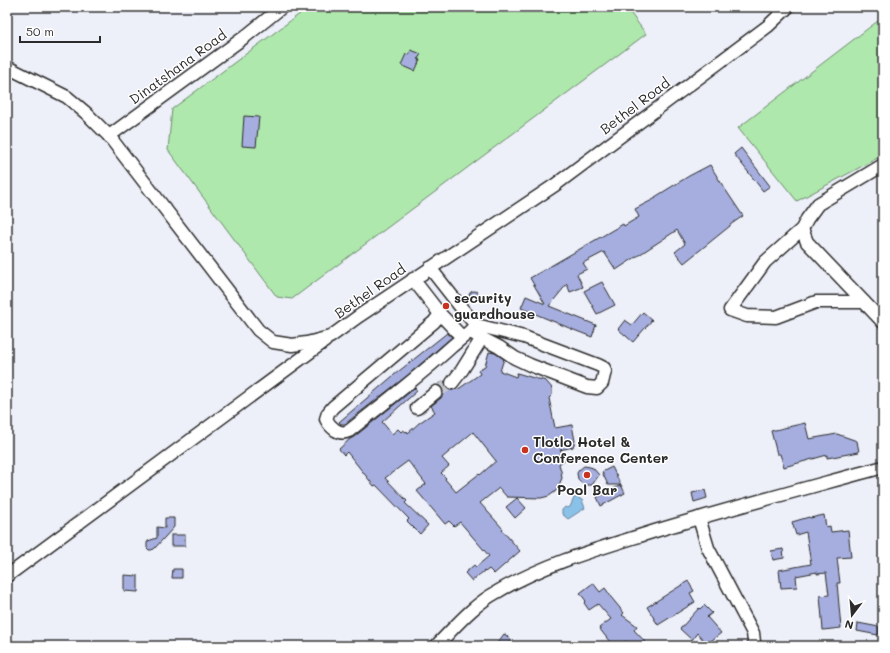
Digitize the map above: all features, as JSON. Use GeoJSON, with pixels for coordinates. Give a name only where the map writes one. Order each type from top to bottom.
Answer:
{"type":"FeatureCollection","features":[{"type":"Feature","properties":{"kind":"street","name":"Dinatshana Road"},"geometry":{"type":"LineString","coordinates":[[109,136],[246,36],[282,7]]}},
{"type":"Feature","properties":{"kind":"street","name":"Bethel Road"},"geometry":{"type":"LineString","coordinates":[[7,67],[67,97],[86,113],[109,136],[258,330],[273,342],[292,345],[330,337],[413,279],[554,185],[768,26],[788,7]]}},
{"type":"Feature","properties":{"kind":"street"},"geometry":{"type":"LineString","coordinates":[[864,302],[816,302],[776,317],[747,316],[730,310],[766,262],[802,229],[818,204],[883,165]]}},
{"type":"Feature","properties":{"kind":"street"},"geometry":{"type":"LineString","coordinates":[[802,229],[807,242],[883,322]]}},
{"type":"Feature","properties":{"kind":"street"},"geometry":{"type":"LineString","coordinates":[[430,268],[462,310],[470,331]]}},
{"type":"Feature","properties":{"kind":"street"},"geometry":{"type":"LineString","coordinates":[[413,279],[440,314],[470,331],[482,338],[499,347],[515,358],[587,387],[598,388],[602,383],[605,371],[604,368],[598,365],[524,337],[470,331],[431,365],[349,431],[345,433],[334,429],[326,419],[328,413],[333,407],[434,322],[440,314]]}},
{"type":"Feature","properties":{"kind":"street"},"geometry":{"type":"LineString","coordinates":[[7,576],[330,337]]}},
{"type":"Feature","properties":{"kind":"street"},"geometry":{"type":"LineString","coordinates":[[452,383],[482,338]]}},
{"type":"Feature","properties":{"kind":"street"},"geometry":{"type":"LineString","coordinates":[[417,408],[436,392]]}},
{"type":"Feature","properties":{"kind":"street"},"geometry":{"type":"LineString","coordinates":[[436,646],[458,623],[496,592],[537,571],[609,545],[698,518],[883,467]]}},
{"type":"Feature","properties":{"kind":"street"},"geometry":{"type":"LineString","coordinates":[[698,518],[708,548],[753,633],[753,646]]}},
{"type":"Feature","properties":{"kind":"green space"},"geometry":{"type":"Polygon","coordinates":[[[309,7],[626,7],[646,34],[292,299],[277,297],[168,150],[172,109],[309,7]]]}},
{"type":"Feature","properties":{"kind":"green space"},"geometry":{"type":"Polygon","coordinates":[[[883,17],[883,155],[797,201],[738,128],[883,17]]]}},
{"type":"Feature","properties":{"kind":"water"},"geometry":{"type":"Polygon","coordinates":[[[577,497],[582,500],[585,508],[568,519],[562,514],[562,510],[565,507],[570,507],[574,498],[577,497]]]}},
{"type":"Feature","properties":{"kind":"building"},"geometry":{"type":"Polygon","coordinates":[[[411,50],[421,54],[415,71],[401,65],[406,54],[409,55],[411,50]]]}},
{"type":"Feature","properties":{"kind":"building"},"geometry":{"type":"Polygon","coordinates":[[[244,116],[259,117],[256,147],[242,146],[244,116]]]}},
{"type":"Feature","properties":{"kind":"building"},"geometry":{"type":"Polygon","coordinates":[[[741,148],[770,186],[763,191],[734,154],[741,148]]]}},
{"type":"Feature","properties":{"kind":"building"},"geometry":{"type":"Polygon","coordinates":[[[710,165],[743,216],[684,263],[675,252],[685,244],[677,230],[616,270],[604,252],[583,263],[587,269],[577,274],[583,287],[570,292],[567,284],[549,306],[596,325],[592,337],[521,308],[526,296],[545,304],[530,278],[623,224],[624,226],[639,217],[635,209],[710,165]]]}},
{"type":"Feature","properties":{"kind":"building"},"geometry":{"type":"Polygon","coordinates":[[[602,282],[615,305],[597,314],[584,291],[602,282]]]}},
{"type":"Feature","properties":{"kind":"building"},"geometry":{"type":"Polygon","coordinates":[[[472,291],[476,291],[478,292],[478,300],[472,301],[469,298],[469,294],[472,291]]]}},
{"type":"Feature","properties":{"kind":"building"},"geometry":{"type":"Polygon","coordinates":[[[643,312],[652,320],[633,342],[618,329],[625,320],[632,325],[643,312]]]}},
{"type":"Feature","properties":{"kind":"building"},"geometry":{"type":"Polygon","coordinates":[[[447,333],[452,337],[408,375],[345,424],[341,424],[339,422],[394,375],[447,333]]]}},
{"type":"Feature","properties":{"kind":"building","name":"Tlotlo Hotel & Conference Center"},"geometry":{"type":"Polygon","coordinates":[[[489,352],[495,353],[504,359],[500,371],[516,377],[517,373],[546,381],[552,388],[552,395],[549,398],[555,428],[572,425],[575,441],[573,447],[560,450],[567,458],[559,464],[562,478],[556,491],[549,496],[541,498],[507,497],[499,488],[480,503],[520,551],[494,574],[489,569],[485,572],[484,571],[472,581],[465,573],[474,565],[476,567],[489,556],[460,522],[454,526],[449,521],[445,524],[417,491],[426,484],[408,461],[385,478],[407,501],[405,503],[428,525],[420,534],[407,521],[409,519],[376,485],[374,486],[347,452],[344,455],[339,449],[415,388],[417,391],[382,422],[392,434],[398,429],[401,432],[403,430],[406,432],[407,431],[408,433],[435,412],[431,406],[441,398],[443,394],[442,388],[438,384],[445,381],[445,385],[448,389],[457,390],[480,374],[478,370],[485,366],[489,352]],[[473,432],[442,458],[449,466],[441,473],[456,492],[479,474],[480,475],[496,461],[473,432]]]}},
{"type":"Feature","properties":{"kind":"building"},"geometry":{"type":"Polygon","coordinates":[[[805,423],[809,439],[837,434],[857,441],[859,452],[827,458],[827,455],[784,467],[780,454],[777,454],[771,431],[805,423]]]}},
{"type":"Feature","properties":{"kind":"building","name":"Pool Bar"},"geometry":{"type":"Polygon","coordinates":[[[584,466],[593,468],[599,475],[592,485],[585,485],[578,479],[577,473],[584,466]]]}},
{"type":"Feature","properties":{"kind":"building"},"geometry":{"type":"Polygon","coordinates":[[[612,467],[621,485],[608,485],[602,472],[612,467]]]}},
{"type":"Feature","properties":{"kind":"building"},"geometry":{"type":"Polygon","coordinates":[[[621,485],[625,493],[601,506],[597,497],[621,485]]]}},
{"type":"Feature","properties":{"kind":"building"},"geometry":{"type":"Polygon","coordinates":[[[705,490],[707,498],[694,502],[692,493],[705,490]]]}},
{"type":"Feature","properties":{"kind":"building"},"geometry":{"type":"Polygon","coordinates":[[[517,498],[526,508],[515,518],[506,507],[517,498]]]}},
{"type":"Feature","properties":{"kind":"building"},"geometry":{"type":"Polygon","coordinates":[[[824,515],[826,527],[830,526],[831,532],[848,530],[851,557],[837,558],[840,583],[837,583],[841,628],[823,630],[820,596],[829,595],[826,573],[817,574],[817,572],[796,576],[797,587],[781,588],[779,570],[811,564],[806,532],[796,535],[792,522],[809,517],[824,515]]]}},
{"type":"Feature","properties":{"kind":"building"},"geometry":{"type":"Polygon","coordinates":[[[165,518],[174,518],[174,527],[154,549],[149,550],[147,548],[148,541],[157,538],[157,527],[165,528],[165,518]]]}},
{"type":"Feature","properties":{"kind":"building"},"geometry":{"type":"Polygon","coordinates":[[[171,535],[185,535],[185,546],[171,546],[171,535]]]}},
{"type":"Feature","properties":{"kind":"building"},"geometry":{"type":"Polygon","coordinates":[[[783,549],[784,558],[773,560],[771,551],[783,549]]]}},
{"type":"Feature","properties":{"kind":"building"},"geometry":{"type":"Polygon","coordinates":[[[173,569],[182,569],[182,578],[172,578],[173,569]]]}},
{"type":"Feature","properties":{"kind":"building"},"geometry":{"type":"Polygon","coordinates":[[[124,575],[138,576],[138,592],[124,591],[124,575]]]}},
{"type":"Feature","properties":{"kind":"building"},"geometry":{"type":"Polygon","coordinates":[[[688,581],[694,591],[690,593],[695,602],[658,625],[647,607],[688,581]]]}},
{"type":"Feature","properties":{"kind":"building"},"geometry":{"type":"Polygon","coordinates":[[[593,583],[600,592],[605,588],[624,613],[622,615],[637,626],[634,630],[649,646],[631,646],[626,641],[622,646],[613,646],[599,628],[611,619],[598,604],[589,610],[584,603],[586,601],[580,593],[593,583]]]}},
{"type":"Feature","properties":{"kind":"building"},"geometry":{"type":"Polygon","coordinates":[[[704,605],[712,613],[707,617],[721,633],[707,644],[697,633],[692,640],[680,629],[699,608],[700,609],[704,605]]]}},
{"type":"Feature","properties":{"kind":"building"},"geometry":{"type":"Polygon","coordinates":[[[858,623],[879,627],[878,635],[857,631],[858,623]]]}},
{"type":"Feature","properties":{"kind":"building"},"geometry":{"type":"Polygon","coordinates":[[[504,634],[512,640],[507,646],[495,646],[504,634]]]}},
{"type":"Feature","properties":{"kind":"tunnel"},"geometry":{"type":"LineString","coordinates":[[436,392],[452,383]]}},
{"type":"Feature","properties":{"kind":"place","name":"security guardhouse"},"geometry":{"type":"Point","coordinates":[446,306]}},
{"type":"Feature","properties":{"kind":"place","name":"Tlotlo Hotel & Conference Center"},"geometry":{"type":"Point","coordinates":[525,450]}},
{"type":"Feature","properties":{"kind":"place","name":"Pool Bar"},"geometry":{"type":"Point","coordinates":[587,475]}}]}
